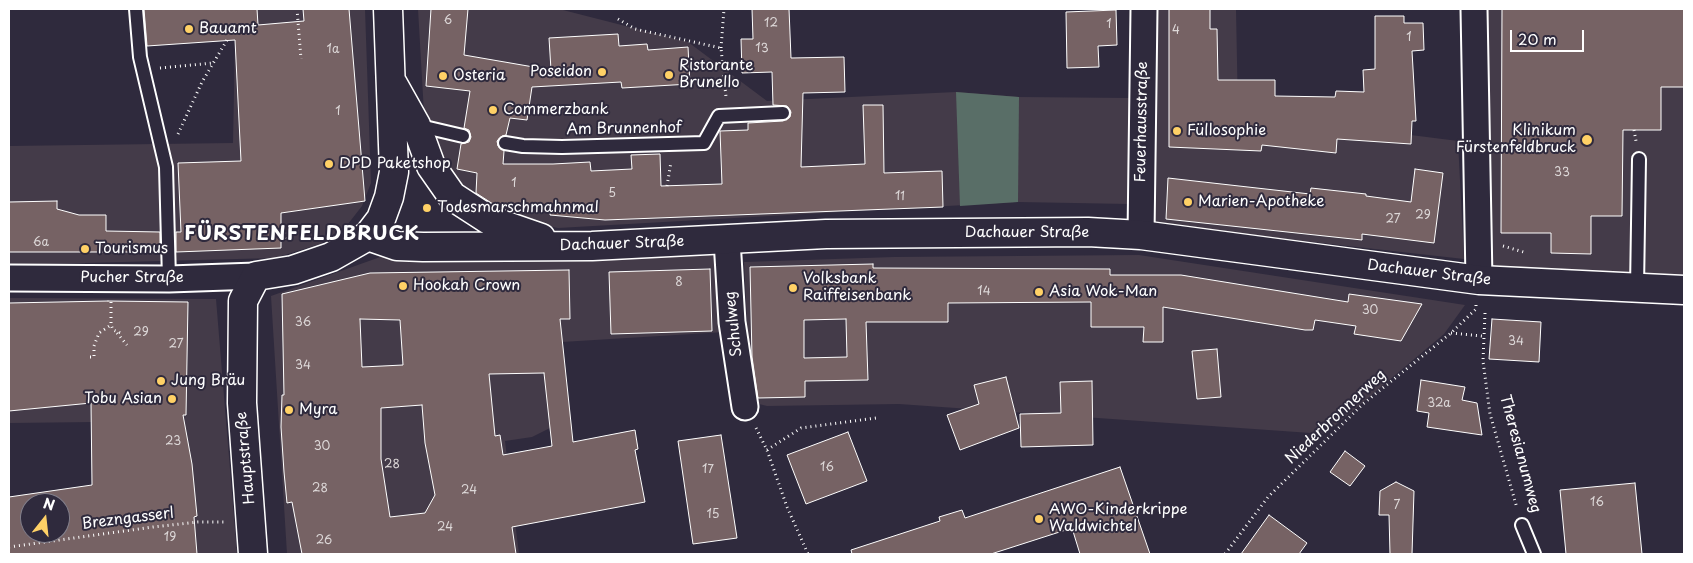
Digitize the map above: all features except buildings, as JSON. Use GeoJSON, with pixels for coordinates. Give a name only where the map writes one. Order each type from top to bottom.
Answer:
{"type":"FeatureCollection","features":[{"type":"Feature","properties":{"kind":"street"},"geometry":{"type":"LineString","coordinates":[[256,276],[293,270],[330,257],[368,236],[381,219],[389,197],[394,172],[388,9]]}},
{"type":"Feature","properties":{"kind":"street","name":"Feuerhausstraße"},"geometry":{"type":"LineString","coordinates":[[1141,235],[1144,9]]}},
{"type":"Feature","properties":{"kind":"street"},"geometry":{"type":"LineString","coordinates":[[1474,9],[1479,280]]}},
{"type":"Feature","properties":{"kind":"street"},"geometry":{"type":"LineString","coordinates":[[390,78],[416,125],[429,161],[452,196],[489,220],[513,230],[567,246]]}},
{"type":"Feature","properties":{"kind":"street","name":"Dachauer Straße"},"geometry":{"type":"LineString","coordinates":[[368,236],[397,246],[567,246],[889,233],[1088,232],[1141,235],[1479,280],[1684,290]]}},
{"type":"Feature","properties":{"kind":"street","name":"Schulweg"},"geometry":{"type":"LineString","coordinates":[[727,240],[732,322],[745,407]]}},
{"type":"Feature","properties":{"kind":"street","name":"Pucher Straße"},"geometry":{"type":"LineString","coordinates":[[9,278],[169,279],[256,276]]}},
{"type":"Feature","properties":{"kind":"street","name":"Hauptstraße"},"geometry":{"type":"LineString","coordinates":[[253,554],[242,403],[243,301],[256,276]]}},
{"type":"Feature","properties":{"kind":"lane"},"geometry":{"type":"LineString","coordinates":[[136,9],[142,69],[166,167],[169,279]]}},
{"type":"Feature","properties":{"kind":"lane"},"geometry":{"type":"LineString","coordinates":[[728,116],[783,113]]}},
{"type":"Feature","properties":{"kind":"lane","name":"Am Brunnenhof"},"geometry":{"type":"LineString","coordinates":[[505,143],[523,146],[562,147],[672,146],[704,143],[719,116],[728,116]]}},
{"type":"Feature","properties":{"kind":"lane"},"geometry":{"type":"LineString","coordinates":[[416,125],[462,136]]}},
{"type":"Feature","properties":{"kind":"lane"},"geometry":{"type":"LineString","coordinates":[[1637,288],[1639,159]]}},
{"type":"Feature","properties":{"kind":"lane","name":"Theresianumweg"},"geometry":{"type":"LineString","coordinates":[[1522,525],[1534,554]]}},
{"type":"Feature","properties":{"kind":"path"},"geometry":{"type":"LineString","coordinates":[[297,9],[301,59]]}},
{"type":"Feature","properties":{"kind":"path"},"geometry":{"type":"LineString","coordinates":[[724,9],[721,48],[728,116]]}},
{"type":"Feature","properties":{"kind":"path"},"geometry":{"type":"LineString","coordinates":[[618,19],[635,28],[721,48]]}},
{"type":"Feature","properties":{"kind":"path"},"geometry":{"type":"LineString","coordinates":[[166,167],[183,121],[228,40]]}},
{"type":"Feature","properties":{"kind":"path"},"geometry":{"type":"LineString","coordinates":[[142,69],[214,63]]}},
{"type":"Feature","properties":{"kind":"path"},"geometry":{"type":"LineString","coordinates":[[667,186],[672,146]]}},
{"type":"Feature","properties":{"kind":"path"},"geometry":{"type":"LineString","coordinates":[[281,230],[284,231],[287,240]]}},
{"type":"Feature","properties":{"kind":"path"},"geometry":{"type":"LineString","coordinates":[[1497,245],[1527,253]]}},
{"type":"Feature","properties":{"kind":"path"},"geometry":{"type":"LineString","coordinates":[[111,294],[111,325],[119,332],[127,345]]}},
{"type":"Feature","properties":{"kind":"path","name":"Niederbronnerweg"},"geometry":{"type":"LineString","coordinates":[[1225,554],[1268,497],[1295,470],[1363,404],[1451,333],[1476,309]]}},
{"type":"Feature","properties":{"kind":"path"},"geometry":{"type":"LineString","coordinates":[[1451,333],[1482,336],[1484,313]]}},
{"type":"Feature","properties":{"kind":"path"},"geometry":{"type":"LineString","coordinates":[[90,357],[94,357],[94,346],[99,333],[111,325]]}},
{"type":"Feature","properties":{"kind":"path","name":"Theresianumweg"},"geometry":{"type":"LineString","coordinates":[[1482,336],[1490,414],[1522,525]]}},
{"type":"Feature","properties":{"kind":"path"},"geometry":{"type":"LineString","coordinates":[[808,554],[787,507],[767,450],[801,428],[876,418]]}},
{"type":"Feature","properties":{"kind":"path","name":"Brezngasserl"},"geometry":{"type":"LineString","coordinates":[[9,547],[180,524],[203,522],[252,523]]}},
{"type":"Feature","properties":{"kind":"shaded area"},"geometry":{"type":"Polygon","coordinates":[[[232,9],[365,9],[371,183],[362,206],[348,224],[320,244],[275,258],[9,265],[9,146],[233,143],[235,39],[232,9]]]}},
{"type":"Feature","properties":{"kind":"shaded area"},"geometry":{"type":"Polygon","coordinates":[[[418,9],[559,9],[688,42],[767,101],[956,92],[1019,97],[1130,98],[1129,204],[1018,202],[558,228],[503,217],[477,204],[443,161],[424,113],[418,9]]]}},
{"type":"Feature","properties":{"kind":"shaded area"},"geometry":{"type":"Polygon","coordinates":[[[1153,9],[1236,9],[1238,113],[1458,141],[1464,259],[1152,224],[1153,9]]]}},
{"type":"Feature","properties":{"kind":"shaded area","name":"Klinikum Fürstenfeldbruck"},"geometry":{"type":"Polygon","coordinates":[[[1486,9],[1684,9],[1684,280],[1492,271],[1486,9]]]}},
{"type":"Feature","properties":{"kind":"shaded area"},"geometry":{"type":"Polygon","coordinates":[[[720,247],[725,332],[562,342],[570,418],[532,437],[505,441],[519,554],[287,554],[271,296],[383,256],[720,247]]]}},
{"type":"Feature","properties":{"kind":"shaded area"},"geometry":{"type":"Polygon","coordinates":[[[1139,255],[1465,305],[1444,334],[1325,434],[899,404],[767,406],[751,402],[744,262],[894,257],[1139,255]]]}},
{"type":"Feature","properties":{"kind":"shaded area"},"geometry":{"type":"Polygon","coordinates":[[[9,298],[216,299],[237,554],[104,554],[96,422],[9,423],[9,298]]]}},
{"type":"Feature","properties":{"kind":"green space"},"geometry":{"type":"Polygon","coordinates":[[[956,92],[1019,97],[1018,202],[960,206],[956,92]]]}},
{"type":"Feature","properties":{"kind":"place","name":"Bauamt"},"geometry":{"type":"Point","coordinates":[189,29]}},
{"type":"Feature","properties":{"kind":"place","name":"Poseidon"},"geometry":{"type":"Point","coordinates":[602,72]}},
{"type":"Feature","properties":{"kind":"place","name":"Ristorante Brunello"},"geometry":{"type":"Point","coordinates":[669,75]}},
{"type":"Feature","properties":{"kind":"place","name":"Osteria"},"geometry":{"type":"Point","coordinates":[443,76]}},
{"type":"Feature","properties":{"kind":"place","name":"Commerzbank"},"geometry":{"type":"Point","coordinates":[493,110]}},
{"type":"Feature","properties":{"kind":"place","name":"Füllosophie"},"geometry":{"type":"Point","coordinates":[1177,131]}},
{"type":"Feature","properties":{"kind":"place","name":"Klinikum Fürstenfeldbruck"},"geometry":{"type":"Point","coordinates":[1587,140]}},
{"type":"Feature","properties":{"kind":"place","name":"DPD Paketshop"},"geometry":{"type":"Point","coordinates":[329,164]}},
{"type":"Feature","properties":{"kind":"place","name":"Marien-Apotheke"},"geometry":{"type":"Point","coordinates":[1188,202]}},
{"type":"Feature","properties":{"kind":"place","name":"Todesmarschmahnmal"},"geometry":{"type":"Point","coordinates":[427,208]}},
{"type":"Feature","properties":{"kind":"place","name":"Tourismus"},"geometry":{"type":"Point","coordinates":[85,249]}},
{"type":"Feature","properties":{"kind":"place","name":"Hookah Crown"},"geometry":{"type":"Point","coordinates":[403,286]}},
{"type":"Feature","properties":{"kind":"place","name":"Volksbank Raiffeisenbank"},"geometry":{"type":"Point","coordinates":[793,288]}},
{"type":"Feature","properties":{"kind":"place","name":"Asia Wok-Man"},"geometry":{"type":"Point","coordinates":[1039,292]}},
{"type":"Feature","properties":{"kind":"place","name":"Jung Bräu"},"geometry":{"type":"Point","coordinates":[161,381]}},
{"type":"Feature","properties":{"kind":"place","name":"Tobu Asian"},"geometry":{"type":"Point","coordinates":[172,399]}},
{"type":"Feature","properties":{"kind":"place","name":"Myra"},"geometry":{"type":"Point","coordinates":[289,410]}},
{"type":"Feature","properties":{"kind":"place","name":"AWO-Kinderkrippe Waldwichtel"},"geometry":{"type":"Point","coordinates":[1039,519]}},
{"type":"Feature","properties":{"kind":"district","name":"FÜRSTENFELDBRUCK"},"geometry":{"type":"Point","coordinates":[302,234]}}]}
